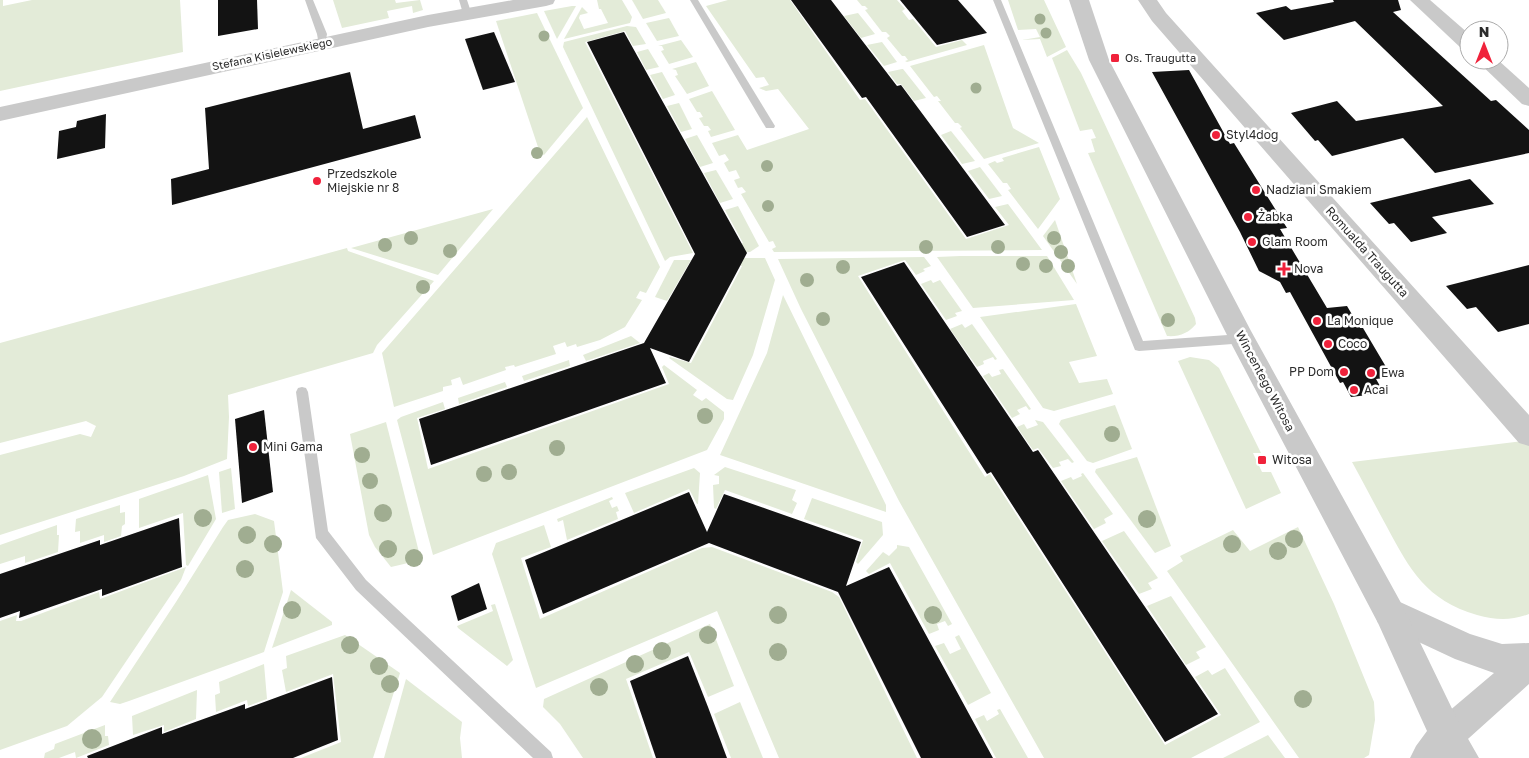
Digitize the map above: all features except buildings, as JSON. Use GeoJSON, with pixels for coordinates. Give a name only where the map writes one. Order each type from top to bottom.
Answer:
{"type":"FeatureCollection","features":[{"type":"Feature","properties":{"kind":"street","name":"Stefana Kisielewskiego"},"geometry":{"type":"LineString","coordinates":[[0,114],[428,21],[465,7],[546,0]]}},
{"type":"Feature","properties":{"kind":"street","name":"Wincentego Witosa"},"geometry":{"type":"LineString","coordinates":[[1079,0],[1099,60],[1242,339],[1389,612],[1445,750]]}},
{"type":"Feature","properties":{"kind":"street","name":"Romualda Traugutta"},"geometry":{"type":"LineString","coordinates":[[1147,0],[1159,17],[1529,434]]}},
{"type":"Feature","properties":{"kind":"street"},"geometry":{"type":"LineString","coordinates":[[1419,0],[1459,36]]}},
{"type":"Feature","properties":{"kind":"street"},"geometry":{"type":"LineString","coordinates":[[1497,70],[1529,99]]}},
{"type":"Feature","properties":{"kind":"street"},"geometry":{"type":"LineString","coordinates":[[1389,612],[1466,648],[1502,660],[1529,660]]}},
{"type":"Feature","properties":{"kind":"street"},"geometry":{"type":"LineString","coordinates":[[1445,750],[1529,660]]}},
{"type":"Feature","properties":{"kind":"lane"},"geometry":{"type":"LineString","coordinates":[[309,0],[322,34],[322,43]]}},
{"type":"Feature","properties":{"kind":"lane"},"geometry":{"type":"LineString","coordinates":[[694,0],[770,126]]}},
{"type":"Feature","properties":{"kind":"lane"},"geometry":{"type":"LineString","coordinates":[[997,0],[1139,346],[1242,339]]}},
{"type":"Feature","properties":{"kind":"lane"},"geometry":{"type":"LineString","coordinates":[[302,392],[321,533],[361,585],[545,758]]}},
{"type":"Feature","properties":{"kind":"green space"},"geometry":{"type":"Polygon","coordinates":[[[0,0],[3,0],[3,6],[32,0],[180,0],[183,52],[0,91],[0,0]]]}},
{"type":"Feature","properties":{"kind":"green space"},"geometry":{"type":"Polygon","coordinates":[[[333,0],[395,0],[396,3],[420,0],[423,10],[413,13],[412,6],[387,11],[389,18],[342,28],[333,0]]]}},
{"type":"Feature","properties":{"kind":"green space"},"geometry":{"type":"Polygon","coordinates":[[[597,0],[622,0],[632,17],[630,23],[564,39],[582,7],[588,13],[580,15],[579,18],[584,29],[608,23],[601,9],[599,9],[597,0]]]}},
{"type":"Feature","properties":{"kind":"green space"},"geometry":{"type":"Polygon","coordinates":[[[632,0],[658,0],[666,13],[643,19],[632,0]]]}},
{"type":"Feature","properties":{"kind":"green space"},"geometry":{"type":"Polygon","coordinates":[[[728,0],[790,0],[860,100],[865,99],[966,239],[1009,225],[995,207],[1008,204],[1042,250],[774,252],[772,249],[776,247],[773,241],[769,242],[741,194],[746,192],[742,187],[738,188],[734,180],[740,178],[736,170],[729,172],[724,163],[729,160],[725,154],[719,156],[712,143],[738,135],[747,150],[809,129],[778,89],[766,91],[759,88],[769,85],[764,77],[756,78],[706,6],[728,0]]]}},
{"type":"Feature","properties":{"kind":"green space"},"geometry":{"type":"Polygon","coordinates":[[[857,0],[897,0],[905,9],[902,11],[909,20],[913,19],[936,47],[962,40],[967,45],[907,62],[905,61],[908,60],[905,56],[902,56],[887,38],[890,36],[886,32],[882,32],[865,10],[868,9],[857,0]]]}},
{"type":"Feature","properties":{"kind":"green space"},"geometry":{"type":"Polygon","coordinates":[[[1008,0],[1044,0],[1066,47],[1047,57],[1040,39],[1022,40],[1040,37],[1036,29],[1018,30],[1008,0]]]}},
{"type":"Feature","properties":{"kind":"green space"},"geometry":{"type":"Polygon","coordinates":[[[576,6],[557,39],[544,11],[576,6]]]}},
{"type":"Feature","properties":{"kind":"green space"},"geometry":{"type":"Polygon","coordinates":[[[537,13],[583,108],[544,155],[540,153],[496,21],[537,13]]]}},
{"type":"Feature","properties":{"kind":"green space"},"geometry":{"type":"Polygon","coordinates":[[[858,13],[875,34],[861,38],[844,16],[858,13]]]}},
{"type":"Feature","properties":{"kind":"green space"},"geometry":{"type":"Polygon","coordinates":[[[669,18],[679,36],[657,41],[646,23],[669,18]]]}},
{"type":"Feature","properties":{"kind":"green space"},"geometry":{"type":"Polygon","coordinates":[[[627,26],[636,27],[646,44],[633,46],[625,31],[585,42],[693,253],[670,257],[665,261],[563,47],[564,42],[627,26]]]}},
{"type":"Feature","properties":{"kind":"green space"},"geometry":{"type":"Polygon","coordinates":[[[681,40],[693,57],[669,64],[661,51],[664,50],[662,46],[658,46],[681,40]]]}},
{"type":"Feature","properties":{"kind":"green space"},"geometry":{"type":"Polygon","coordinates":[[[882,42],[897,62],[884,66],[867,45],[882,42]]]}},
{"type":"Feature","properties":{"kind":"green space"},"geometry":{"type":"Polygon","coordinates":[[[984,45],[1013,128],[1039,143],[984,159],[960,128],[962,127],[955,123],[938,101],[941,101],[937,96],[934,97],[910,66],[984,45]]]}},
{"type":"Feature","properties":{"kind":"green space"},"geometry":{"type":"Polygon","coordinates":[[[648,49],[659,67],[646,70],[637,52],[648,49]]]}},
{"type":"Feature","properties":{"kind":"green space"},"geometry":{"type":"Polygon","coordinates":[[[1067,50],[1081,73],[1195,318],[1196,324],[1183,334],[1167,336],[1088,153],[1095,152],[1091,139],[1096,138],[1092,129],[1080,131],[1052,58],[1067,50]]]}},
{"type":"Feature","properties":{"kind":"green space"},"geometry":{"type":"Polygon","coordinates":[[[696,62],[709,86],[687,94],[675,76],[678,75],[676,70],[672,69],[696,62]]]}},
{"type":"Feature","properties":{"kind":"green space"},"geometry":{"type":"Polygon","coordinates":[[[903,69],[926,98],[914,101],[901,84],[897,84],[888,72],[903,69]]]}},
{"type":"Feature","properties":{"kind":"green space"},"geometry":{"type":"Polygon","coordinates":[[[662,72],[675,95],[663,99],[650,75],[662,72]]]}},
{"type":"Feature","properties":{"kind":"green space"},"geometry":{"type":"Polygon","coordinates":[[[712,91],[735,130],[711,137],[708,131],[711,130],[708,126],[704,126],[699,118],[703,117],[700,112],[697,112],[689,99],[712,91]]]}},
{"type":"Feature","properties":{"kind":"green space"},"geometry":{"type":"Polygon","coordinates":[[[679,103],[692,129],[681,132],[667,106],[679,103]]]}},
{"type":"Feature","properties":{"kind":"green space"},"geometry":{"type":"Polygon","coordinates":[[[587,117],[660,267],[646,293],[640,291],[636,298],[642,300],[625,327],[600,340],[577,347],[576,344],[567,347],[565,342],[553,346],[556,354],[515,367],[514,365],[505,367],[506,370],[463,385],[460,377],[451,380],[452,385],[443,387],[443,391],[394,407],[382,353],[587,117]]]}},
{"type":"Feature","properties":{"kind":"green space"},"geometry":{"type":"Polygon","coordinates":[[[951,131],[975,161],[962,164],[941,135],[951,131]]]}},
{"type":"Feature","properties":{"kind":"green space"},"geometry":{"type":"Polygon","coordinates":[[[697,135],[713,163],[700,167],[685,139],[697,135]]]}},
{"type":"Feature","properties":{"kind":"green space"},"geometry":{"type":"Polygon","coordinates":[[[1039,147],[1060,199],[1038,229],[1008,190],[1011,189],[1007,183],[1003,183],[988,164],[995,161],[997,163],[1004,161],[1002,158],[1039,147]]]}},
{"type":"Feature","properties":{"kind":"green space"},"geometry":{"type":"Polygon","coordinates":[[[980,167],[1002,196],[989,199],[968,171],[980,167]]]}},
{"type":"Feature","properties":{"kind":"green space"},"geometry":{"type":"Polygon","coordinates":[[[716,170],[733,199],[720,203],[704,173],[716,170]]]}},
{"type":"Feature","properties":{"kind":"green space"},"geometry":{"type":"Polygon","coordinates":[[[738,206],[759,246],[750,252],[724,253],[724,251],[743,243],[725,210],[738,206]]]}},
{"type":"Feature","properties":{"kind":"green space"},"geometry":{"type":"Polygon","coordinates":[[[493,209],[438,275],[351,248],[493,209]]]}},
{"type":"Feature","properties":{"kind":"green space"},"geometry":{"type":"Polygon","coordinates":[[[1055,220],[1077,284],[1043,236],[1055,220]]]}},
{"type":"Feature","properties":{"kind":"green space"},"geometry":{"type":"Polygon","coordinates":[[[347,248],[348,251],[434,281],[377,345],[373,353],[228,395],[227,459],[184,476],[0,535],[0,455],[80,434],[91,437],[96,426],[86,421],[0,443],[0,343],[347,248]]]}},
{"type":"Feature","properties":{"kind":"green space"},"geometry":{"type":"Polygon","coordinates":[[[1047,256],[1074,300],[973,308],[937,257],[1047,256]]]}},
{"type":"Feature","properties":{"kind":"green space"},"geometry":{"type":"Polygon","coordinates":[[[924,257],[931,266],[923,269],[925,271],[916,275],[905,260],[858,276],[985,477],[990,474],[1165,745],[1221,715],[1195,677],[1208,670],[1212,675],[1225,668],[1260,722],[1191,758],[1044,758],[899,501],[801,309],[778,259],[924,257]]]}},
{"type":"Feature","properties":{"kind":"green space"},"geometry":{"type":"Polygon","coordinates":[[[724,258],[765,258],[775,280],[753,355],[733,400],[727,399],[669,358],[691,363],[742,266],[724,261],[724,258]]]}},
{"type":"Feature","properties":{"kind":"green space"},"geometry":{"type":"Polygon","coordinates":[[[674,260],[691,260],[667,301],[655,297],[674,260]]]}},
{"type":"Feature","properties":{"kind":"green space"},"geometry":{"type":"Polygon","coordinates":[[[931,280],[933,283],[940,280],[962,311],[955,313],[957,316],[946,320],[921,284],[931,280]]]}},
{"type":"Feature","properties":{"kind":"green space"},"geometry":{"type":"Polygon","coordinates":[[[783,295],[886,505],[886,512],[720,455],[767,353],[783,295]]]}},
{"type":"Feature","properties":{"kind":"green space"},"geometry":{"type":"Polygon","coordinates":[[[1076,304],[1097,356],[1069,362],[1079,383],[1107,379],[1113,394],[1054,411],[1043,408],[980,317],[1076,304]]]}},
{"type":"Feature","properties":{"kind":"green space"},"geometry":{"type":"Polygon","coordinates":[[[962,324],[965,328],[972,324],[997,359],[995,360],[993,357],[983,361],[984,364],[977,367],[950,329],[962,324]]]}},
{"type":"Feature","properties":{"kind":"green space"},"geometry":{"type":"Polygon","coordinates":[[[631,336],[640,343],[586,361],[583,355],[631,336]]]}},
{"type":"Feature","properties":{"kind":"green space"},"geometry":{"type":"Polygon","coordinates":[[[1190,357],[1209,360],[1219,368],[1261,453],[1253,453],[1262,472],[1271,472],[1281,493],[1246,509],[1178,361],[1190,357]]]}},
{"type":"Feature","properties":{"kind":"green space"},"geometry":{"type":"Polygon","coordinates":[[[569,360],[570,366],[524,381],[522,376],[569,360]]]}},
{"type":"Feature","properties":{"kind":"green space"},"geometry":{"type":"Polygon","coordinates":[[[664,365],[697,390],[693,395],[702,401],[706,398],[724,412],[724,419],[707,450],[433,555],[397,420],[443,402],[445,409],[417,418],[428,469],[669,384],[662,367],[664,365]]]}},
{"type":"Feature","properties":{"kind":"green space"},"geometry":{"type":"Polygon","coordinates":[[[1003,369],[1031,409],[1029,410],[1026,406],[1017,410],[1020,414],[1012,418],[983,376],[989,373],[992,377],[1001,374],[999,370],[1003,369]]]}},
{"type":"Feature","properties":{"kind":"green space"},"geometry":{"type":"Polygon","coordinates":[[[505,382],[507,387],[459,404],[458,398],[505,382]]]}},
{"type":"Feature","properties":{"kind":"green space"},"geometry":{"type":"Polygon","coordinates":[[[1115,405],[1132,449],[1093,463],[1087,461],[1059,424],[1061,420],[1115,405]]]}},
{"type":"Feature","properties":{"kind":"green space"},"geometry":{"type":"Polygon","coordinates":[[[1035,420],[1043,422],[1074,462],[1072,463],[1068,459],[1059,462],[1061,466],[1053,468],[1038,448],[1033,450],[1017,427],[1024,424],[1027,429],[1038,425],[1035,420]]]}},
{"type":"Feature","properties":{"kind":"green space"},"geometry":{"type":"Polygon","coordinates":[[[386,422],[421,560],[391,567],[375,547],[369,535],[350,434],[386,422]]]}},
{"type":"Feature","properties":{"kind":"green space"},"geometry":{"type":"Polygon","coordinates":[[[1523,441],[1529,443],[1529,614],[1516,618],[1490,618],[1459,609],[1432,592],[1422,582],[1395,543],[1352,462],[1523,441]]]}},
{"type":"Feature","properties":{"kind":"green space"},"geometry":{"type":"Polygon","coordinates":[[[1137,457],[1171,546],[1155,553],[1095,472],[1096,469],[1137,457]]]}},
{"type":"Feature","properties":{"kind":"green space"},"geometry":{"type":"Polygon","coordinates":[[[725,467],[796,490],[792,500],[797,503],[792,514],[725,490],[716,509],[714,508],[713,485],[719,484],[719,476],[714,475],[725,467]]]}},
{"type":"Feature","properties":{"kind":"green space"},"geometry":{"type":"Polygon","coordinates":[[[231,468],[235,509],[222,513],[219,472],[231,468]]]}},
{"type":"Feature","properties":{"kind":"green space"},"geometry":{"type":"Polygon","coordinates":[[[694,468],[700,473],[698,504],[689,489],[634,513],[625,493],[694,468]]]}},
{"type":"Feature","properties":{"kind":"green space"},"geometry":{"type":"Polygon","coordinates":[[[1083,473],[1113,514],[1104,519],[1106,523],[1094,529],[1061,481],[1071,477],[1073,480],[1082,476],[1081,474],[1083,473]]]}},
{"type":"Feature","properties":{"kind":"green space"},"geometry":{"type":"Polygon","coordinates":[[[208,475],[216,519],[188,566],[186,565],[183,513],[139,528],[139,499],[208,475]]]}},
{"type":"Feature","properties":{"kind":"green space"},"geometry":{"type":"Polygon","coordinates":[[[612,497],[613,499],[609,501],[612,508],[617,506],[619,511],[616,512],[618,519],[567,540],[563,520],[558,522],[557,519],[612,497]]]}},
{"type":"Feature","properties":{"kind":"green space"},"geometry":{"type":"Polygon","coordinates":[[[812,498],[882,522],[883,535],[858,564],[856,562],[863,540],[804,519],[812,498]]]}},
{"type":"Feature","properties":{"kind":"green space"},"geometry":{"type":"Polygon","coordinates":[[[120,505],[120,513],[125,512],[125,524],[122,526],[121,536],[104,542],[104,535],[80,543],[80,531],[75,532],[76,519],[120,505]]]}},
{"type":"Feature","properties":{"kind":"green space"},"geometry":{"type":"Polygon","coordinates":[[[255,514],[274,521],[283,592],[264,652],[120,704],[110,702],[228,520],[255,514]]]}},
{"type":"Feature","properties":{"kind":"green space"},"geometry":{"type":"Polygon","coordinates":[[[57,525],[57,535],[59,535],[58,552],[25,563],[25,556],[0,564],[0,545],[57,525]]]}},
{"type":"Feature","properties":{"kind":"green space"},"geometry":{"type":"Polygon","coordinates":[[[544,525],[551,547],[521,558],[540,619],[702,548],[712,547],[832,592],[839,597],[917,758],[779,758],[717,611],[536,688],[492,554],[496,543],[544,525]]]}},
{"type":"Feature","properties":{"kind":"green space"},"geometry":{"type":"Polygon","coordinates":[[[1298,527],[1334,604],[1374,702],[1375,720],[1369,755],[1364,758],[1299,758],[1167,571],[1183,561],[1180,556],[1233,530],[1250,551],[1298,527]]]}},
{"type":"Feature","properties":{"kind":"green space"},"geometry":{"type":"Polygon","coordinates":[[[1124,531],[1158,578],[1148,583],[1152,589],[1139,594],[1102,541],[1124,531]]]}},
{"type":"Feature","properties":{"kind":"green space"},"geometry":{"type":"Polygon","coordinates":[[[897,545],[909,547],[952,624],[948,626],[945,621],[937,624],[939,630],[929,634],[890,563],[869,574],[866,571],[883,552],[889,556],[897,548],[897,545]]]}},
{"type":"Feature","properties":{"kind":"green space"},"geometry":{"type":"Polygon","coordinates":[[[186,567],[181,580],[102,697],[67,726],[0,750],[0,621],[17,615],[16,621],[21,621],[99,592],[100,599],[186,567]]]}},
{"type":"Feature","properties":{"kind":"green space"},"geometry":{"type":"Polygon","coordinates":[[[291,590],[332,622],[332,625],[272,648],[291,590]]]}},
{"type":"Feature","properties":{"kind":"green space"},"geometry":{"type":"Polygon","coordinates":[[[1171,596],[1206,647],[1196,652],[1200,658],[1186,665],[1147,606],[1171,596]]]}},
{"type":"Feature","properties":{"kind":"green space"},"geometry":{"type":"Polygon","coordinates":[[[495,604],[513,660],[507,666],[457,626],[493,611],[491,605],[495,604]]]}},
{"type":"Feature","properties":{"kind":"green space"},"geometry":{"type":"Polygon","coordinates":[[[710,624],[734,686],[708,697],[689,652],[626,679],[653,758],[583,758],[560,724],[543,707],[544,699],[710,624]]]}},
{"type":"Feature","properties":{"kind":"green space"},"geometry":{"type":"Polygon","coordinates":[[[345,635],[400,673],[373,758],[301,758],[341,742],[333,674],[286,692],[282,670],[287,668],[286,656],[345,635]]]}},
{"type":"Feature","properties":{"kind":"green space"},"geometry":{"type":"Polygon","coordinates":[[[959,635],[991,693],[968,705],[935,646],[944,643],[950,654],[961,649],[955,637],[959,635]]]}},
{"type":"Feature","properties":{"kind":"green space"},"geometry":{"type":"Polygon","coordinates":[[[264,664],[267,699],[248,706],[247,700],[216,712],[215,695],[220,693],[219,682],[264,664]]]}},
{"type":"Feature","properties":{"kind":"green space"},"geometry":{"type":"Polygon","coordinates":[[[406,679],[462,722],[460,738],[462,758],[384,758],[406,679]]]}},
{"type":"Feature","properties":{"kind":"green space"},"geometry":{"type":"Polygon","coordinates":[[[197,690],[196,719],[164,732],[164,725],[133,735],[132,716],[197,690]]]}},
{"type":"Feature","properties":{"kind":"green space"},"geometry":{"type":"Polygon","coordinates":[[[740,702],[763,758],[731,758],[714,714],[740,702]]]}},
{"type":"Feature","properties":{"kind":"green space"},"geometry":{"type":"Polygon","coordinates":[[[1000,709],[1028,758],[996,758],[975,719],[984,715],[987,721],[999,714],[997,710],[1000,709]]]}},
{"type":"Feature","properties":{"kind":"green space"},"geometry":{"type":"Polygon","coordinates":[[[105,725],[105,736],[108,736],[109,745],[76,758],[75,752],[59,758],[44,758],[45,753],[54,749],[55,744],[105,725]]]}},
{"type":"Feature","properties":{"kind":"green space"},"geometry":{"type":"Polygon","coordinates":[[[1268,735],[1285,758],[1223,758],[1268,735]]]}},
{"type":"Feature","properties":{"kind":"place","name":"Os. Traugutta"},"geometry":{"type":"Point","coordinates":[1115,58]}},
{"type":"Feature","properties":{"kind":"place","name":"Styl4dog"},"geometry":{"type":"Point","coordinates":[1216,135]}},
{"type":"Feature","properties":{"kind":"place","name":"Przedszkole Miejskie nr 8"},"geometry":{"type":"Point","coordinates":[317,181]}},
{"type":"Feature","properties":{"kind":"place","name":"Nadziani Smakiem"},"geometry":{"type":"Point","coordinates":[1256,190]}},
{"type":"Feature","properties":{"kind":"place","name":"Żabka"},"geometry":{"type":"Point","coordinates":[1248,217]}},
{"type":"Feature","properties":{"kind":"place","name":"Glam Room"},"geometry":{"type":"Point","coordinates":[1252,242]}},
{"type":"Feature","properties":{"kind":"place","name":"Nova"},"geometry":{"type":"Point","coordinates":[1284,269]}},
{"type":"Feature","properties":{"kind":"place","name":"La Monique"},"geometry":{"type":"Point","coordinates":[1317,321]}},
{"type":"Feature","properties":{"kind":"place","name":"Coco"},"geometry":{"type":"Point","coordinates":[1328,344]}},
{"type":"Feature","properties":{"kind":"place","name":"PP Dom"},"geometry":{"type":"Point","coordinates":[1344,372]}},
{"type":"Feature","properties":{"kind":"place","name":"Ewa"},"geometry":{"type":"Point","coordinates":[1371,373]}},
{"type":"Feature","properties":{"kind":"place","name":"Acai"},"geometry":{"type":"Point","coordinates":[1354,390]}},
{"type":"Feature","properties":{"kind":"place","name":"Mini Gama"},"geometry":{"type":"Point","coordinates":[253,447]}},
{"type":"Feature","properties":{"kind":"place","name":"Witosa"},"geometry":{"type":"Point","coordinates":[1262,460]}}]}
